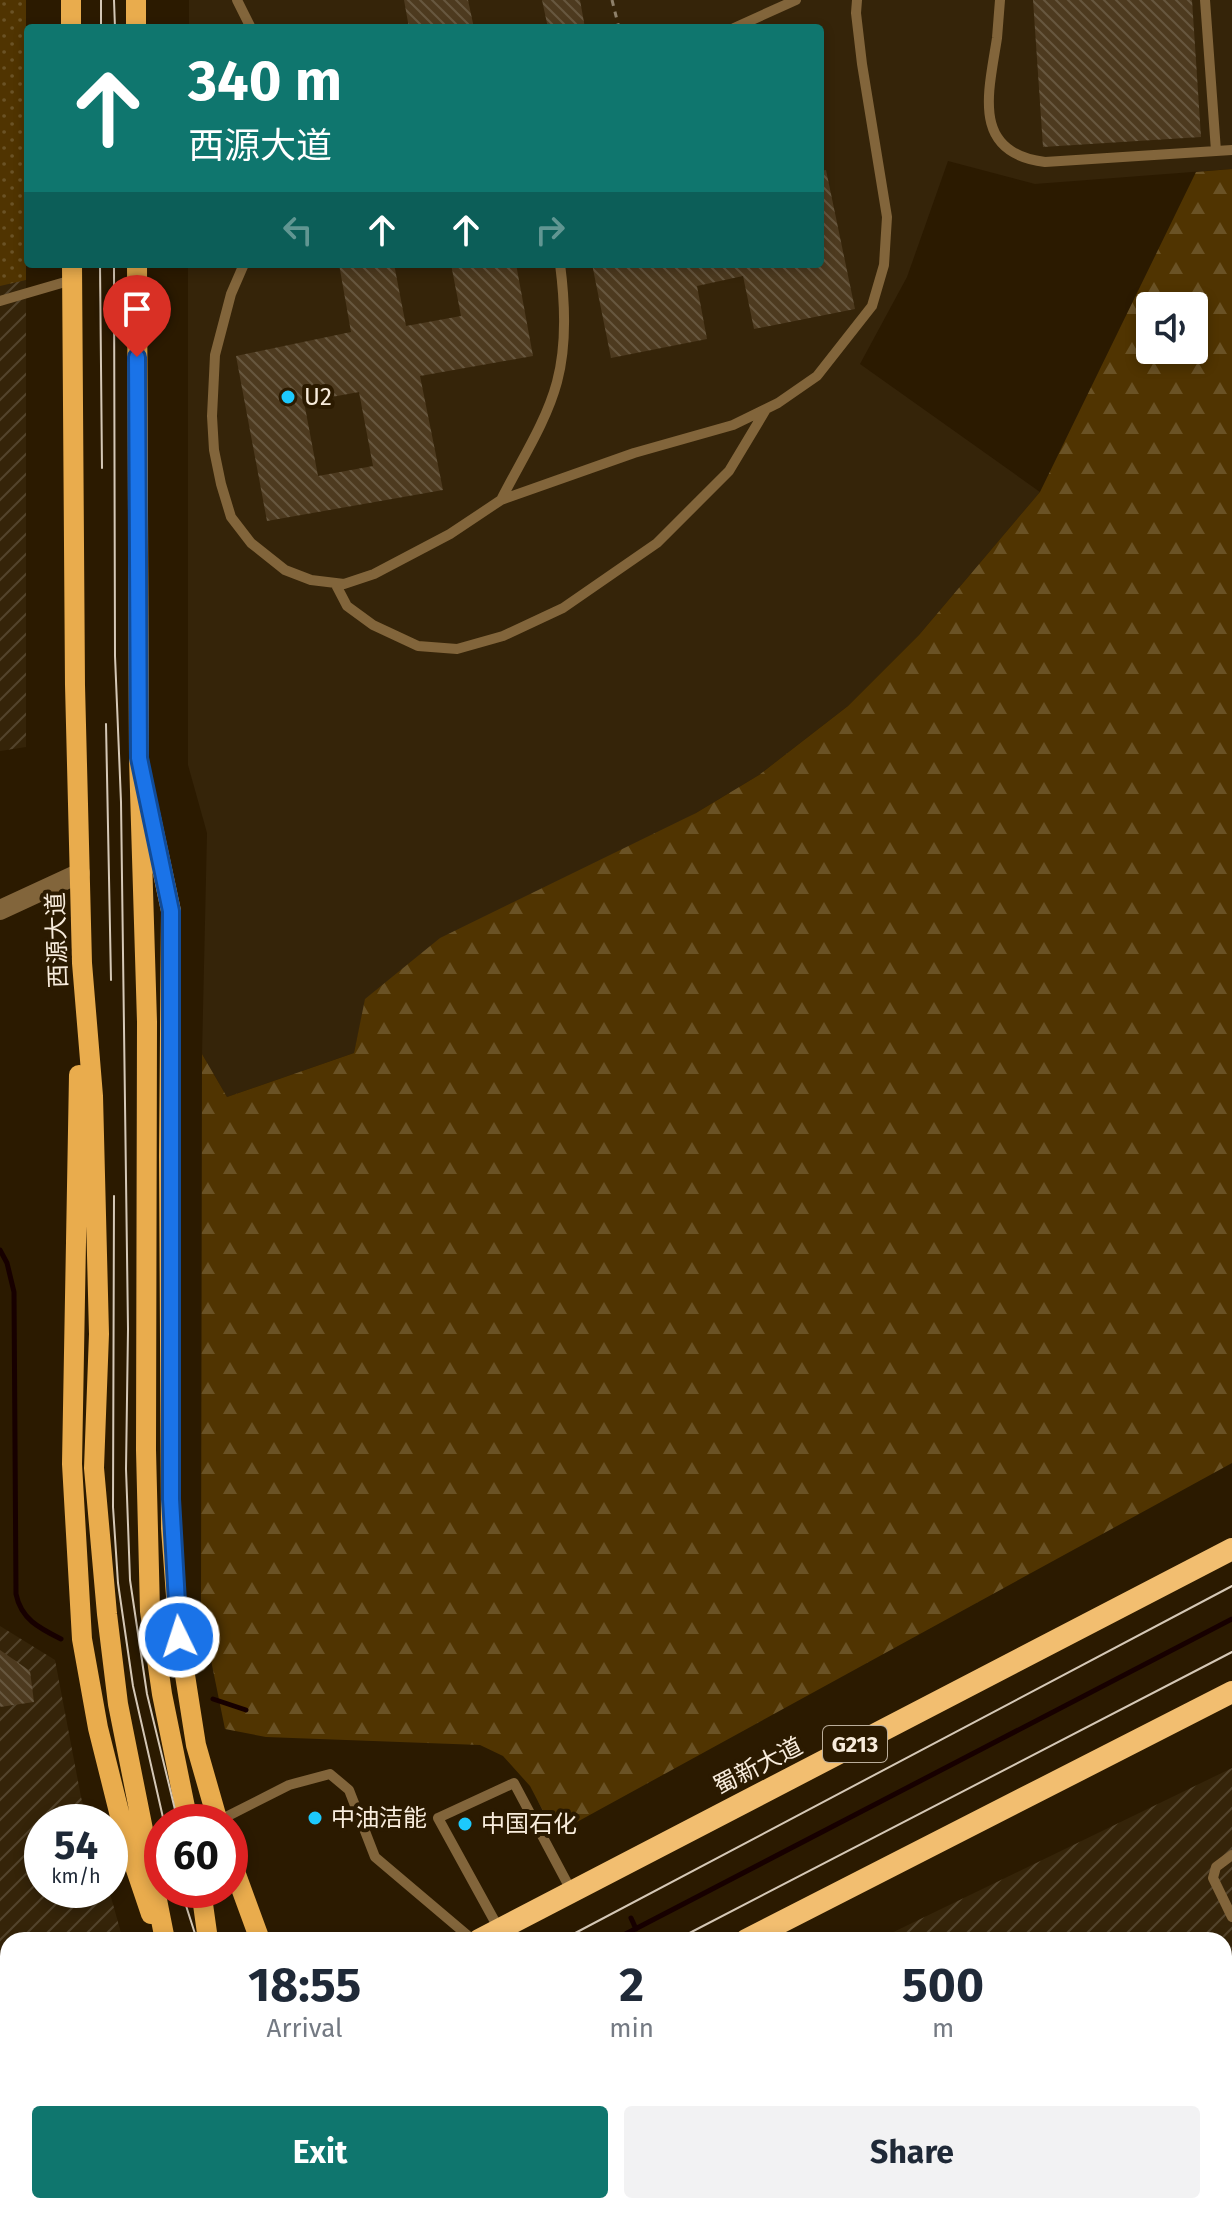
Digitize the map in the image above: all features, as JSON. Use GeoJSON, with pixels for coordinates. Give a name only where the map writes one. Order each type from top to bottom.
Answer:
{"type":"FeatureCollection","features":[{"type":"Feature","properties":{"kind":"highway","name":"蜀新大道"},"geometry":{"type":"LineString","coordinates":[[493,1932],[1232,1549]]}},
{"type":"Feature","properties":{"kind":"highway"},"geometry":{"type":"LineString","coordinates":[[762,1932],[1232,1692]]}},
{"type":"Feature","properties":{"kind":"main road"},"geometry":{"type":"LineString","coordinates":[[71,0],[71,24]]}},
{"type":"Feature","properties":{"kind":"main road"},"geometry":{"type":"LineString","coordinates":[[136,0],[136,24]]}},
{"type":"Feature","properties":{"kind":"main road"},"geometry":{"type":"LineString","coordinates":[[137,268],[139,758],[147,1022],[146,1450],[150,1611],[162,1694],[184,1804]]}},
{"type":"Feature","properties":{"kind":"main road","name":"西源大道"},"geometry":{"type":"LineString","coordinates":[[72,272],[75,685],[82,963],[93,1096],[99,1334],[94,1468],[118,1704],[161,1932]]}},
{"type":"Feature","properties":{"kind":"main road"},"geometry":{"type":"LineString","coordinates":[[139,758],[171,911],[169,1187],[172,1544],[179,1637],[196,1745],[213,1804]]}},
{"type":"Feature","properties":{"kind":"main road"},"geometry":{"type":"LineString","coordinates":[[82,963],[72,1464],[82,1639],[98,1728],[126,1840],[160,1932]]}},
{"type":"Feature","properties":{"kind":"main road"},"geometry":{"type":"LineString","coordinates":[[248,1907],[257,1932]]}},
{"type":"Feature","properties":{"kind":"main road"},"geometry":{"type":"LineString","coordinates":[[204,1908],[207,1932]]}},
{"type":"Feature","properties":{"kind":"street"},"geometry":{"type":"LineString","coordinates":[[0,910],[80,873]]}},
{"type":"Feature","properties":{"kind":"lane"},"geometry":{"type":"LineString","coordinates":[[237,0],[249,24]]}},
{"type":"Feature","properties":{"kind":"lane"},"geometry":{"type":"LineString","coordinates":[[743,24],[796,0]]}},
{"type":"Feature","properties":{"kind":"lane"},"geometry":{"type":"LineString","coordinates":[[242,268],[231,294],[215,355],[212,416],[214,450],[221,484],[231,517],[251,543],[285,570],[311,580],[344,584],[374,574],[450,534],[501,500],[634,453],[733,425],[766,409],[817,376],[872,306],[884,265],[887,217],[862,64],[857,0]]}},
{"type":"Feature","properties":{"kind":"lane"},"geometry":{"type":"LineString","coordinates":[[1000,0],[987,112],[994,133],[1007,148],[1026,160],[1045,162],[1232,150]]}},
{"type":"Feature","properties":{"kind":"lane"},"geometry":{"type":"LineString","coordinates":[[1205,0],[1216,151]]}},
{"type":"Feature","properties":{"kind":"lane"},"geometry":{"type":"LineString","coordinates":[[501,500],[557,384],[562,354],[560,268]]}},
{"type":"Feature","properties":{"kind":"lane"},"geometry":{"type":"LineString","coordinates":[[0,301],[72,272]]}},
{"type":"Feature","properties":{"kind":"lane"},"geometry":{"type":"LineString","coordinates":[[335,583],[347,606],[373,625],[418,646],[457,649],[503,636],[563,608],[657,543],[729,471],[766,409]]}},
{"type":"Feature","properties":{"kind":"lane"},"geometry":{"type":"LineString","coordinates":[[248,1806],[289,1785],[330,1774],[349,1790],[375,1857],[466,1932]]}},
{"type":"Feature","properties":{"kind":"lane"},"geometry":{"type":"LineString","coordinates":[[499,1929],[438,1818],[514,1783],[572,1892]]}},
{"type":"Feature","properties":{"kind":"lane"},"geometry":{"type":"LineString","coordinates":[[1232,1855],[1216,1867],[1213,1878],[1232,1917]]}},
{"type":"Feature","properties":{"kind":"path"},"geometry":{"type":"LineString","coordinates":[[612,0],[618,24]]}},
{"type":"Feature","properties":{"kind":"shaded area"},"geometry":{"type":"Polygon","coordinates":[[[0,0],[26,0],[26,747],[0,751],[0,0]]]}},
{"type":"Feature","properties":{"kind":"shaded area"},"geometry":{"type":"Polygon","coordinates":[[[189,0],[1232,0],[1232,169],[1035,184],[948,161],[907,277],[860,364],[1040,492],[919,635],[848,706],[759,775],[366,999],[354,1053],[227,1097],[202,1054],[207,833],[188,765],[188,268],[824,268],[824,24],[189,24],[189,0]]]}},
{"type":"Feature","properties":{"kind":"shaded area"},"geometry":{"type":"Polygon","coordinates":[[[0,1626],[55,1660],[83,1804],[24,1804],[24,1908],[114,1908],[121,1932],[0,1932],[0,1626]]]}},
{"type":"Feature","properties":{"kind":"shaded area"},"geometry":{"type":"Polygon","coordinates":[[[1232,1768],[1232,1932],[894,1932],[1232,1768]]]}},
{"type":"Feature","properties":{"kind":"green space"},"geometry":{"type":"Polygon","coordinates":[[[0,0],[26,0],[26,280],[0,286],[0,0]]]}},
{"type":"Feature","properties":{"kind":"green space"},"geometry":{"type":"Polygon","coordinates":[[[1232,169],[1232,1463],[555,1834],[530,1786],[503,1756],[480,1745],[266,1737],[225,1729],[201,1611],[202,1054],[227,1097],[354,1053],[365,999],[440,938],[696,813],[759,775],[848,706],[919,635],[1040,492],[1136,295],[1136,364],[1208,364],[1208,292],[1138,292],[1196,172],[1232,169]]]}},
{"type":"Feature","properties":{"kind":"building"},"geometry":{"type":"Polygon","coordinates":[[[404,0],[468,0],[473,24],[408,24],[404,0]]]}},
{"type":"Feature","properties":{"kind":"building"},"geometry":{"type":"Polygon","coordinates":[[[542,0],[580,0],[584,24],[547,24],[542,0]]]}},
{"type":"Feature","properties":{"kind":"building"},"geometry":{"type":"Polygon","coordinates":[[[1033,0],[1192,0],[1201,137],[1043,147],[1033,0]]]}},
{"type":"Feature","properties":{"kind":"building"},"geometry":{"type":"Polygon","coordinates":[[[824,170],[855,309],[754,329],[743,276],[697,286],[707,339],[611,358],[593,268],[824,268],[824,170]]]}},
{"type":"Feature","properties":{"kind":"building","name":"U2"},"geometry":{"type":"Polygon","coordinates":[[[340,268],[395,268],[406,326],[461,316],[452,268],[517,268],[533,356],[420,376],[443,490],[267,521],[236,356],[351,332],[340,268]],[[359,392],[304,402],[318,476],[373,466],[359,392]]]}},
{"type":"Feature","properties":{"kind":"building"},"geometry":{"type":"Polygon","coordinates":[[[0,1650],[30,1671],[34,1702],[0,1707],[0,1650]]]}},
{"type":"Feature","properties":{"kind":"waterway"},"geometry":{"type":"LineString","coordinates":[[0,1250],[7,1263],[14,1292],[16,1594],[27,1616],[38,1627],[61,1639]]}},
{"type":"Feature","properties":{"kind":"waterway"},"geometry":{"type":"LineString","coordinates":[[629,1932],[1232,1619]]}},
{"type":"Feature","properties":{"kind":"waterway"},"geometry":{"type":"LineString","coordinates":[[213,1699],[246,1710]]}},
{"type":"Feature","properties":{"kind":"waterway"},"geometry":{"type":"LineString","coordinates":[[631,1918],[636,1929]]}},
{"type":"Feature","properties":{"kind":"tram line"},"geometry":{"type":"LineString","coordinates":[[101,0],[101,24]]}},
{"type":"Feature","properties":{"kind":"tram line"},"geometry":{"type":"LineString","coordinates":[[114,0],[115,24]]}},
{"type":"Feature","properties":{"kind":"tram line"},"geometry":{"type":"LineString","coordinates":[[100,268],[102,468]]}},
{"type":"Feature","properties":{"kind":"tram line"},"geometry":{"type":"LineString","coordinates":[[114,268],[115,656],[121,802],[128,1329],[126,1469],[130,1580],[147,1694],[174,1804]]}},
{"type":"Feature","properties":{"kind":"tram line"},"geometry":{"type":"LineString","coordinates":[[106,724],[111,980]]}},
{"type":"Feature","properties":{"kind":"tram line"},"geometry":{"type":"LineString","coordinates":[[114,1196],[113,1507],[118,1583],[133,1686],[160,1804]]}},
{"type":"Feature","properties":{"kind":"tram line"},"geometry":{"type":"LineString","coordinates":[[577,1932],[1232,1586]]}},
{"type":"Feature","properties":{"kind":"tram line"},"geometry":{"type":"LineString","coordinates":[[691,1932],[1232,1652]]}},
{"type":"Feature","properties":{"kind":"tram line"},"geometry":{"type":"LineString","coordinates":[[187,1908],[194,1932]]}},
{"type":"Feature","properties":{"kind":"tram line"},"geometry":{"type":"LineString","coordinates":[[204,1908],[212,1932]]}},
{"type":"Feature","properties":{"kind":"place","name":"U2"},"geometry":{"type":"Point","coordinates":[288,397]}},
{"type":"Feature","properties":{"kind":"place","name":"中油洁能"},"geometry":{"type":"Point","coordinates":[315,1818]}},
{"type":"Feature","properties":{"kind":"place","name":"中国石化"},"geometry":{"type":"Point","coordinates":[465,1824]}},
{"type":"Feature","properties":{"kind":"route"},"geometry":{"type":"LineString","coordinates":[[137,357],[139,758],[171,911],[171,1528],[179,1637]]}}]}
